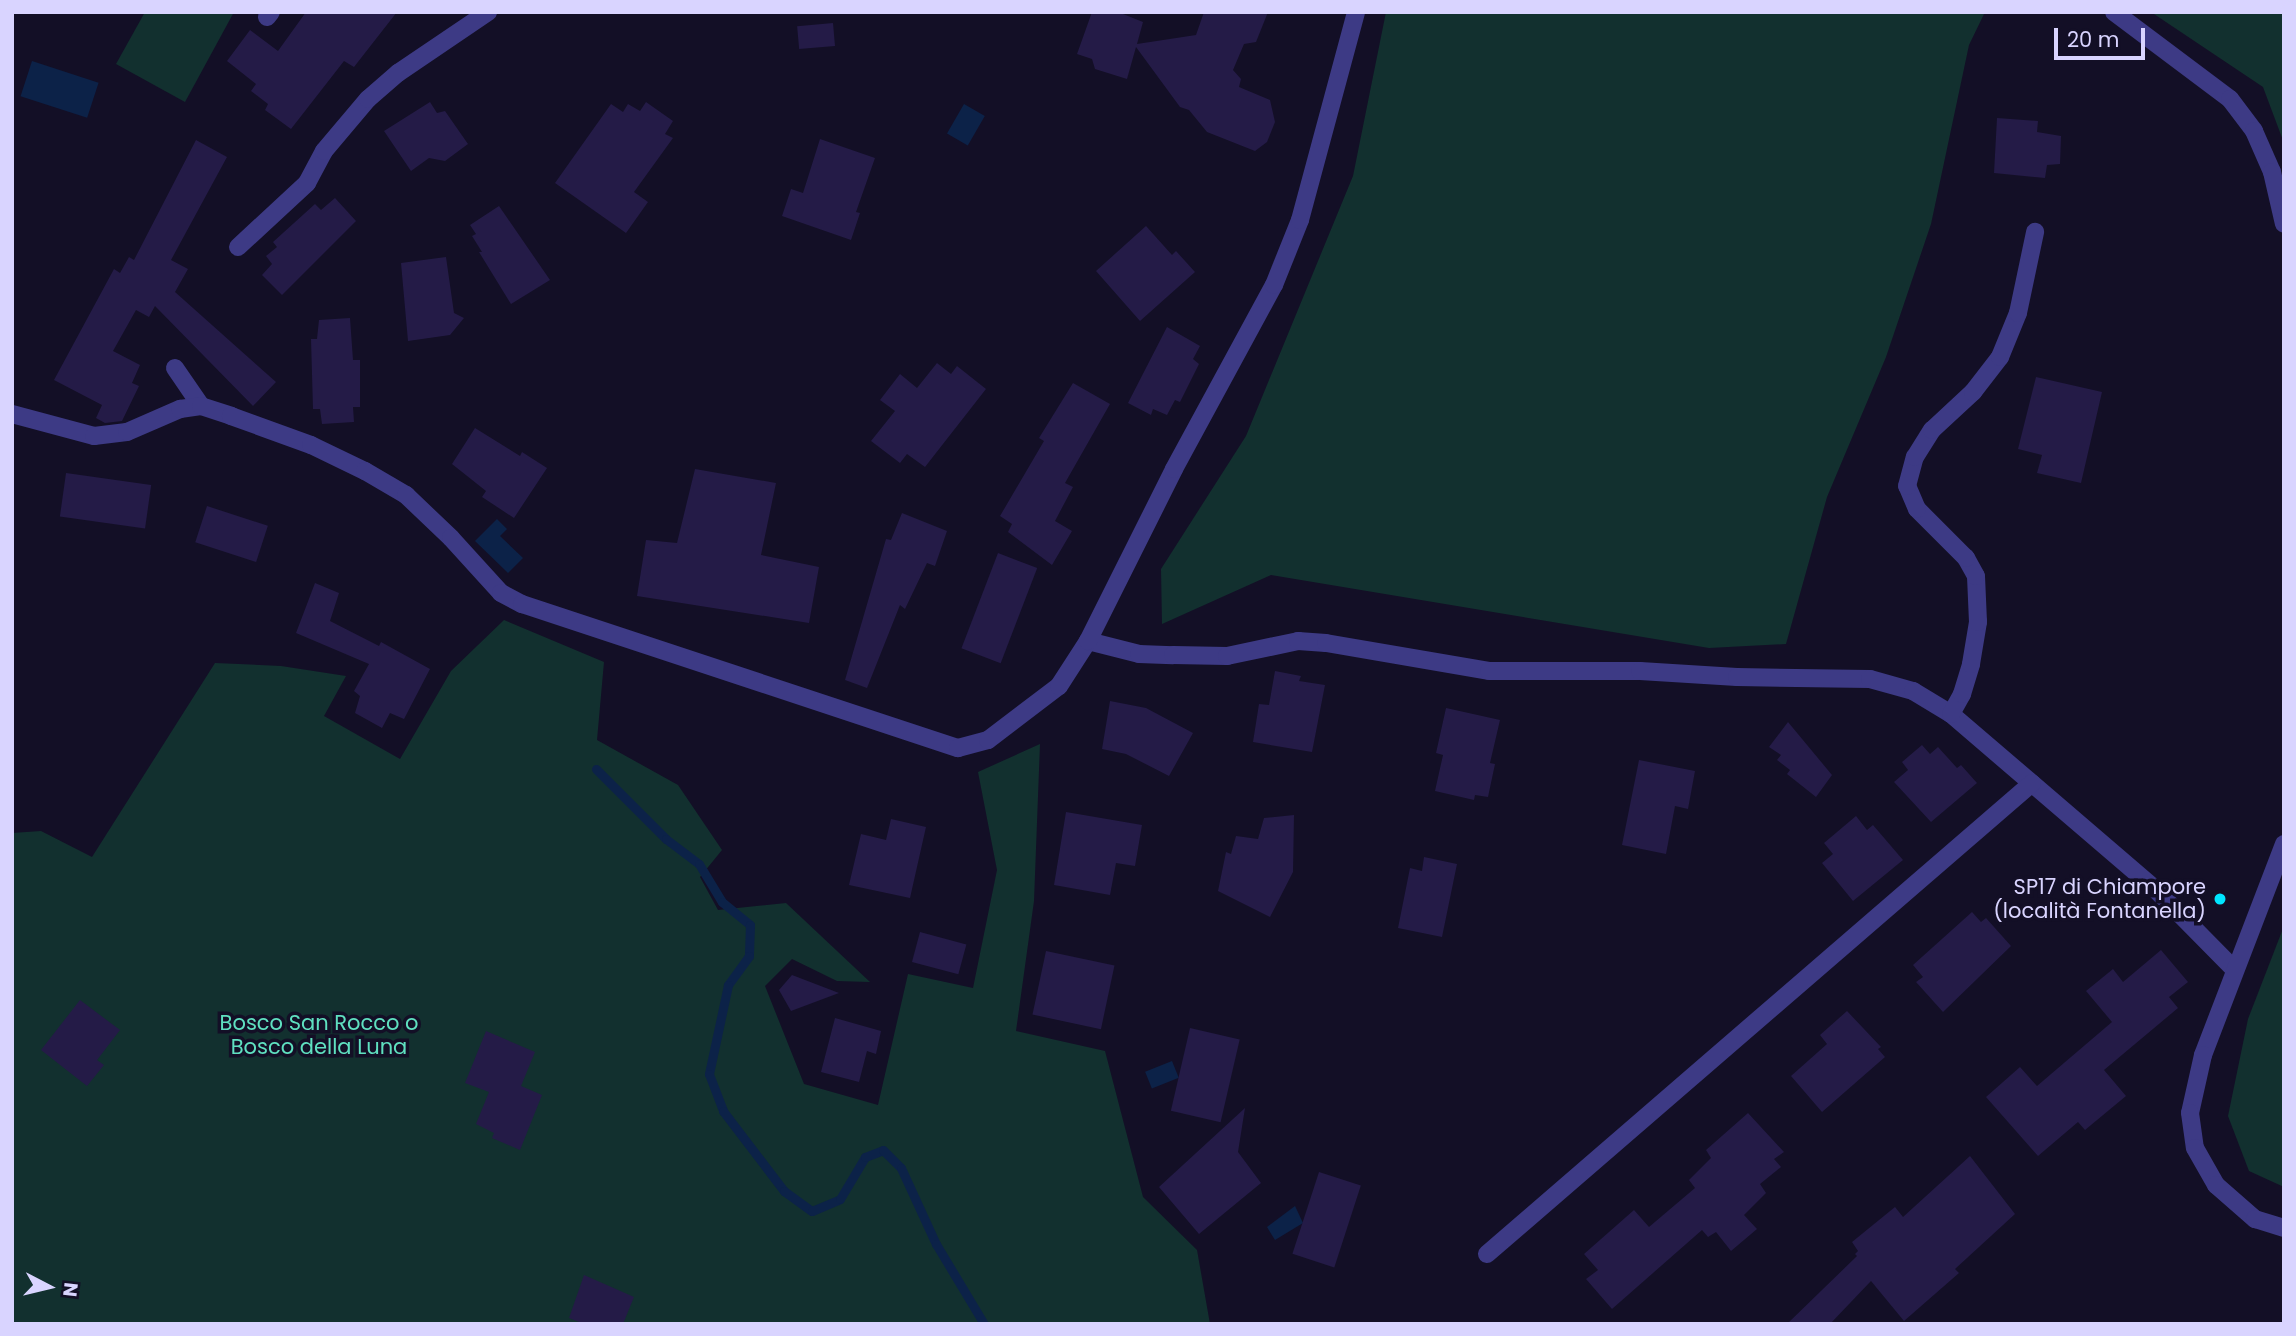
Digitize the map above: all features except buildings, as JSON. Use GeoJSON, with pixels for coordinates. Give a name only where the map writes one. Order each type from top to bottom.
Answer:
{"type":"FeatureCollection","features":[{"type":"Feature","properties":{"kind":"street"},"geometry":{"type":"LineString","coordinates":[[238,247],[307,183],[324,151],[368,99],[398,72],[488,12]]}},
{"type":"Feature","properties":{"kind":"street"},"geometry":{"type":"LineString","coordinates":[[12,414],[94,436],[127,432],[180,409],[201,406],[311,445],[365,471],[406,495],[451,538],[501,593],[522,604],[922,738],[958,748],[988,740],[1059,686],[1088,641],[1168,481],[1274,285],[1300,220],[1356,12]]}},
{"type":"Feature","properties":{"kind":"street"},"geometry":{"type":"LineString","coordinates":[[2114,12],[2230,99],[2254,131],[2272,172],[2284,224]]}},
{"type":"Feature","properties":{"kind":"street"},"geometry":{"type":"LineString","coordinates":[[1951,714],[1962,694],[1971,664],[1978,622],[1976,576],[1966,558],[1917,509],[1907,486],[1915,457],[1932,430],[1973,392],[2000,357],[2018,313],[2035,232]]}},
{"type":"Feature","properties":{"kind":"street"},"geometry":{"type":"LineString","coordinates":[[175,368],[201,406]]}},
{"type":"Feature","properties":{"kind":"street"},"geometry":{"type":"LineString","coordinates":[[1088,641],[1139,654],[1227,656],[1298,641],[1326,643],[1489,671],[1640,671],[1737,677],[1870,679],[1913,691],[1951,714],[2032,782],[2156,890],[2235,970]]}},
{"type":"Feature","properties":{"kind":"street"},"geometry":{"type":"LineString","coordinates":[[1487,1254],[2032,782]]}},
{"type":"Feature","properties":{"kind":"street"},"geometry":{"type":"LineString","coordinates":[[2284,844],[2203,1055],[2190,1113],[2195,1148],[2216,1185],[2255,1219],[2284,1228]]}},
{"type":"Feature","properties":{"kind":"green space"},"geometry":{"type":"Polygon","coordinates":[[[145,12],[234,12],[185,102],[116,64],[145,12]]]}},
{"type":"Feature","properties":{"kind":"green space"},"geometry":{"type":"Polygon","coordinates":[[[1386,12],[1985,12],[1969,45],[1931,224],[1886,357],[1827,497],[1786,644],[1709,648],[1271,575],[1162,624],[1161,569],[1246,436],[1353,176],[1386,12]]]}},
{"type":"Feature","properties":{"kind":"green space"},"geometry":{"type":"Polygon","coordinates":[[[2151,12],[2284,12],[2284,143],[2263,87],[2151,12]]]}},
{"type":"Feature","properties":{"kind":"green space","name":"Bosco San Rocco o Bosco della Luna"},"geometry":{"type":"Polygon","coordinates":[[[504,620],[604,662],[597,740],[678,785],[722,850],[700,877],[718,910],[786,903],[870,982],[837,981],[792,959],[765,986],[804,1084],[878,1105],[908,974],[973,988],[997,870],[978,772],[1040,744],[1034,901],[1016,1031],[1105,1051],[1143,1197],[1197,1250],[1210,1324],[12,1324],[12,833],[41,831],[92,857],[215,663],[281,666],[346,676],[324,716],[400,759],[451,671],[504,620]]]}},
{"type":"Feature","properties":{"kind":"green space"},"geometry":{"type":"Polygon","coordinates":[[[2284,926],[2284,1187],[2249,1171],[2228,1116],[2248,1019],[2284,926]]]}},
{"type":"Feature","properties":{"kind":"water"},"geometry":{"type":"Polygon","coordinates":[[[32,61],[99,83],[87,118],[21,96],[32,61]]]}},
{"type":"Feature","properties":{"kind":"water"},"geometry":{"type":"Polygon","coordinates":[[[964,104],[985,116],[968,145],[947,133],[964,104]]]}},
{"type":"Feature","properties":{"kind":"water"},"geometry":{"type":"Polygon","coordinates":[[[497,519],[507,529],[500,536],[523,558],[508,573],[475,541],[497,519]]]}},
{"type":"Feature","properties":{"kind":"water"},"geometry":{"type":"Polygon","coordinates":[[[1172,1061],[1179,1078],[1152,1089],[1145,1072],[1172,1061]]]}},
{"type":"Feature","properties":{"kind":"water"},"geometry":{"type":"Polygon","coordinates":[[[1295,1206],[1303,1223],[1275,1240],[1267,1227],[1295,1206]]]}},
{"type":"Feature","properties":{"kind":"waterway"},"geometry":{"type":"LineString","coordinates":[[596,769],[666,839],[699,864],[722,902],[750,925],[749,956],[728,985],[709,1074],[723,1111],[784,1191],[812,1211],[840,1199],[865,1157],[883,1150],[901,1168],[936,1244],[984,1324]]}},
{"type":"Feature","properties":{"kind":"place","name":"SP17 di Chiampore (località Fontanella)"},"geometry":{"type":"Point","coordinates":[2220,899]}}]}
